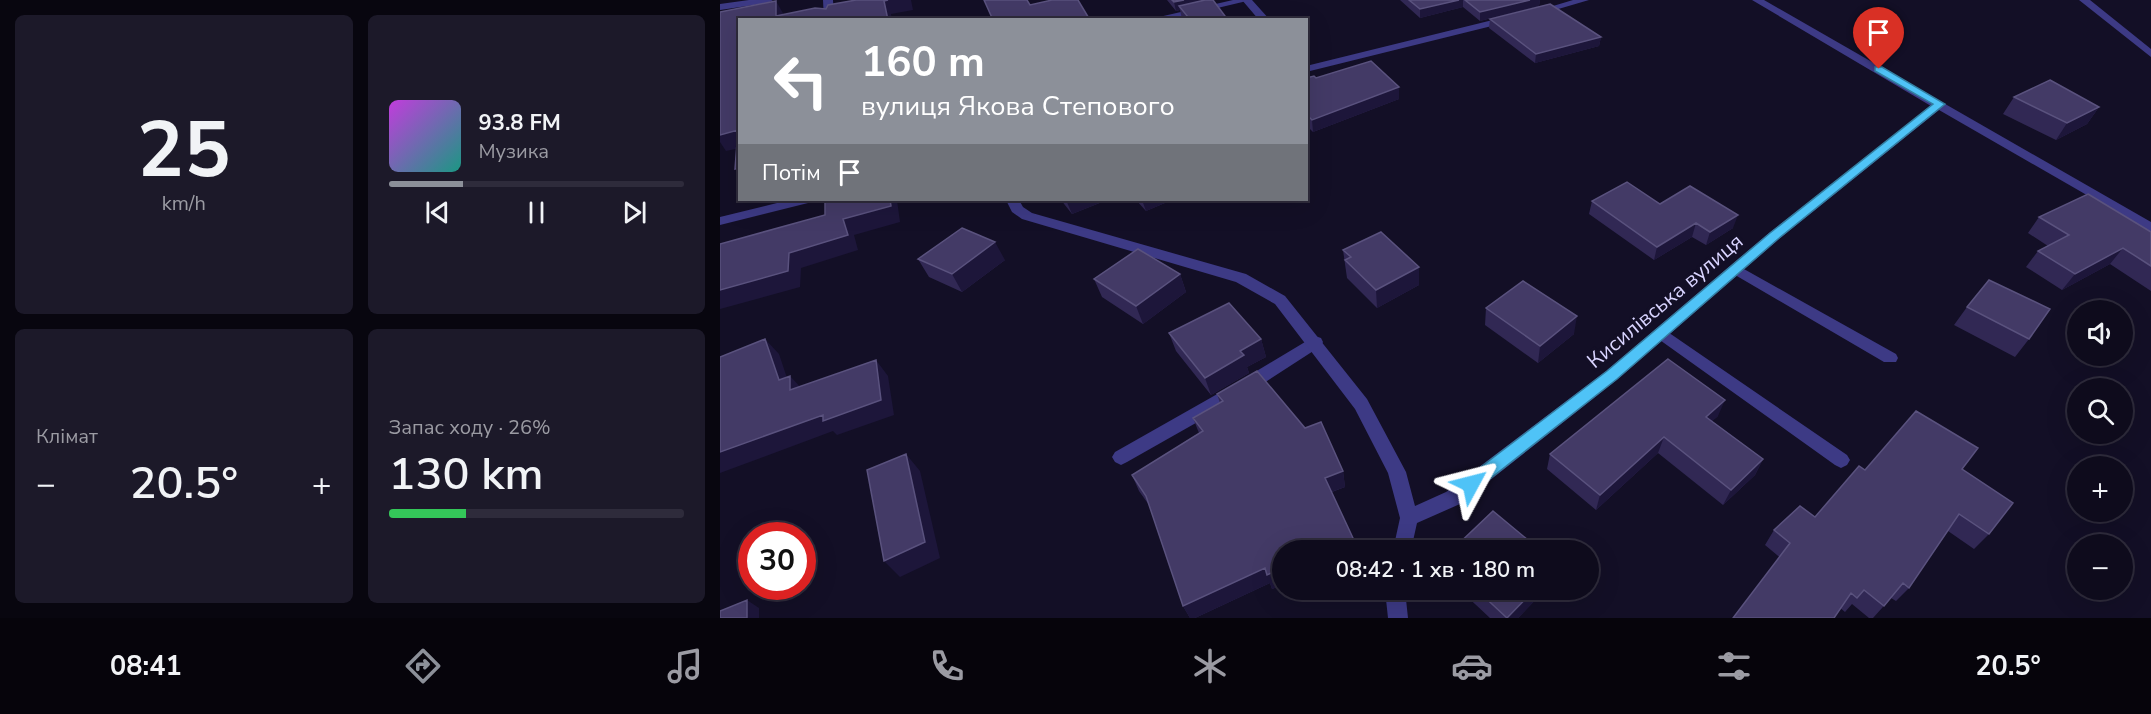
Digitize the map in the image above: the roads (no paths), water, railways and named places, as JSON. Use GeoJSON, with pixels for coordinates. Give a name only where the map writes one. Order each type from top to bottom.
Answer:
{"type":"FeatureCollection","features":[{"type":"Feature","properties":{"kind":"street"},"geometry":{"type":"LineString","coordinates":[[720,6],[768,0]]}},
{"type":"Feature","properties":{"kind":"street"},"geometry":{"type":"LineString","coordinates":[[828,0],[829,18]]}},
{"type":"Feature","properties":{"kind":"street"},"geometry":{"type":"LineString","coordinates":[[1160,18],[1246,0],[1263,18]]}},
{"type":"Feature","properties":{"kind":"street"},"geometry":{"type":"LineString","coordinates":[[1308,67],[1584,0]]}},
{"type":"Feature","properties":{"kind":"street"},"geometry":{"type":"LineString","coordinates":[[1757,0],[2151,228]]}},
{"type":"Feature","properties":{"kind":"street"},"geometry":{"type":"LineString","coordinates":[[2085,0],[2151,54]]}},
{"type":"Feature","properties":{"kind":"street","name":"Кисилівська вулиця"},"geometry":{"type":"LineString","coordinates":[[1409,518],[1454,498],[1662,334],[1735,270],[1940,104]]}},
{"type":"Feature","properties":{"kind":"street"},"geometry":{"type":"LineString","coordinates":[[720,221],[799,201]]}},
{"type":"Feature","properties":{"kind":"street"},"geometry":{"type":"LineString","coordinates":[[1013,201],[1017,209],[1027,216],[1241,278],[1280,300],[1316,342],[1361,404],[1392,462],[1409,518],[1404,540]]}},
{"type":"Feature","properties":{"kind":"street"},"geometry":{"type":"LineString","coordinates":[[1735,270],[1890,358]]}},
{"type":"Feature","properties":{"kind":"street"},"geometry":{"type":"LineString","coordinates":[[1662,334],[1841,460]]}},
{"type":"Feature","properties":{"kind":"street"},"geometry":{"type":"LineString","coordinates":[[1121,457],[1241,389],[1316,342]]}},
{"type":"Feature","properties":{"kind":"street"},"geometry":{"type":"LineString","coordinates":[[1396,600],[1398,618]]}}]}
